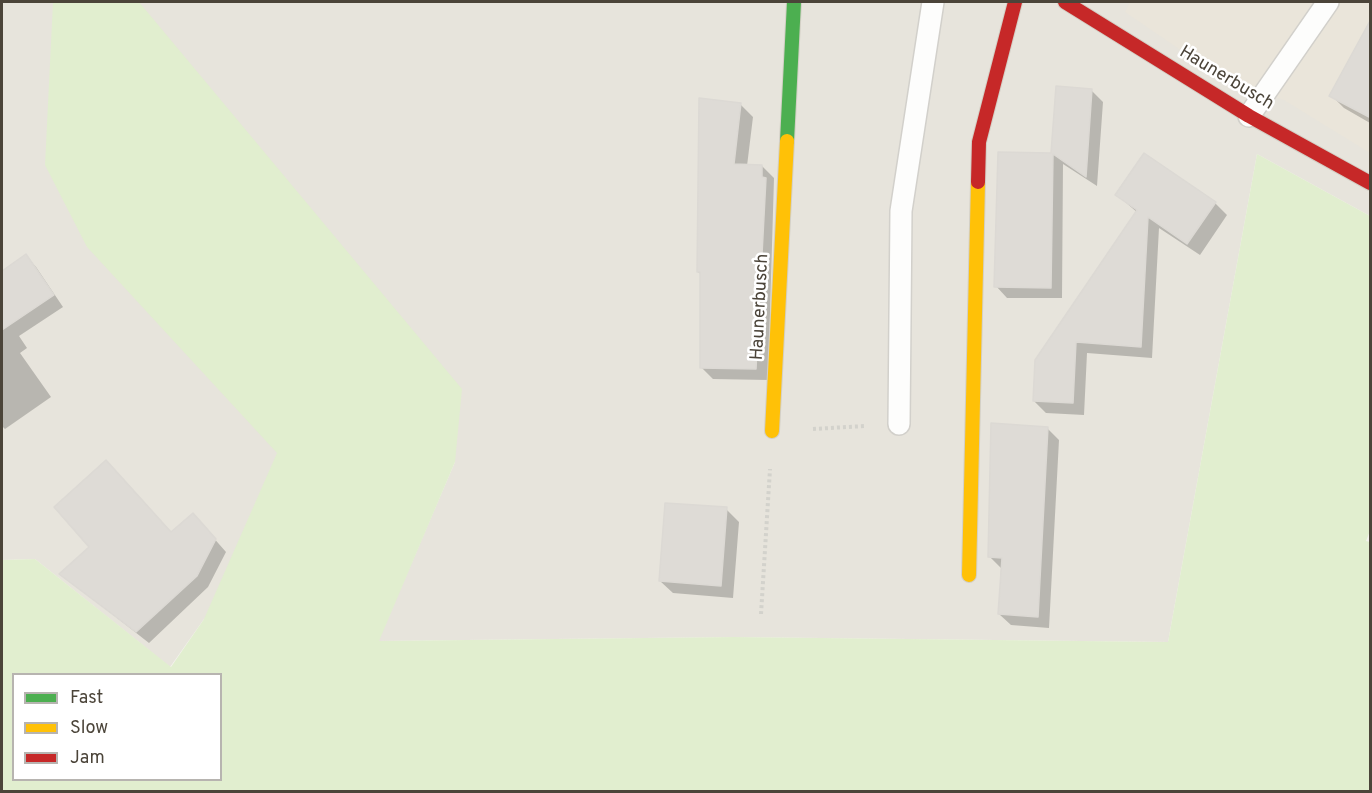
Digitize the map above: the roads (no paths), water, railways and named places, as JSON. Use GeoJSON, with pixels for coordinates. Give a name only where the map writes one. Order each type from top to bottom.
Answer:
{"type":"FeatureCollection","features":[{"type":"Feature","properties":{"kind":"street","name":"Haunerbusch"},"geometry":{"type":"LineString","coordinates":[[772,431],[794,2]]}},
{"type":"Feature","properties":{"kind":"street"},"geometry":{"type":"LineString","coordinates":[[969,575],[979,142],[1015,2]]}},
{"type":"Feature","properties":{"kind":"street","name":"Haunerbusch"},"geometry":{"type":"LineString","coordinates":[[1065,2],[1249,116],[1371,183]]}},
{"type":"Feature","properties":{"kind":"lane"},"geometry":{"type":"LineString","coordinates":[[899,424],[901,211],[933,2]]}},
{"type":"Feature","properties":{"kind":"lane"},"geometry":{"type":"LineString","coordinates":[[1249,116],[1328,2]]}}]}
